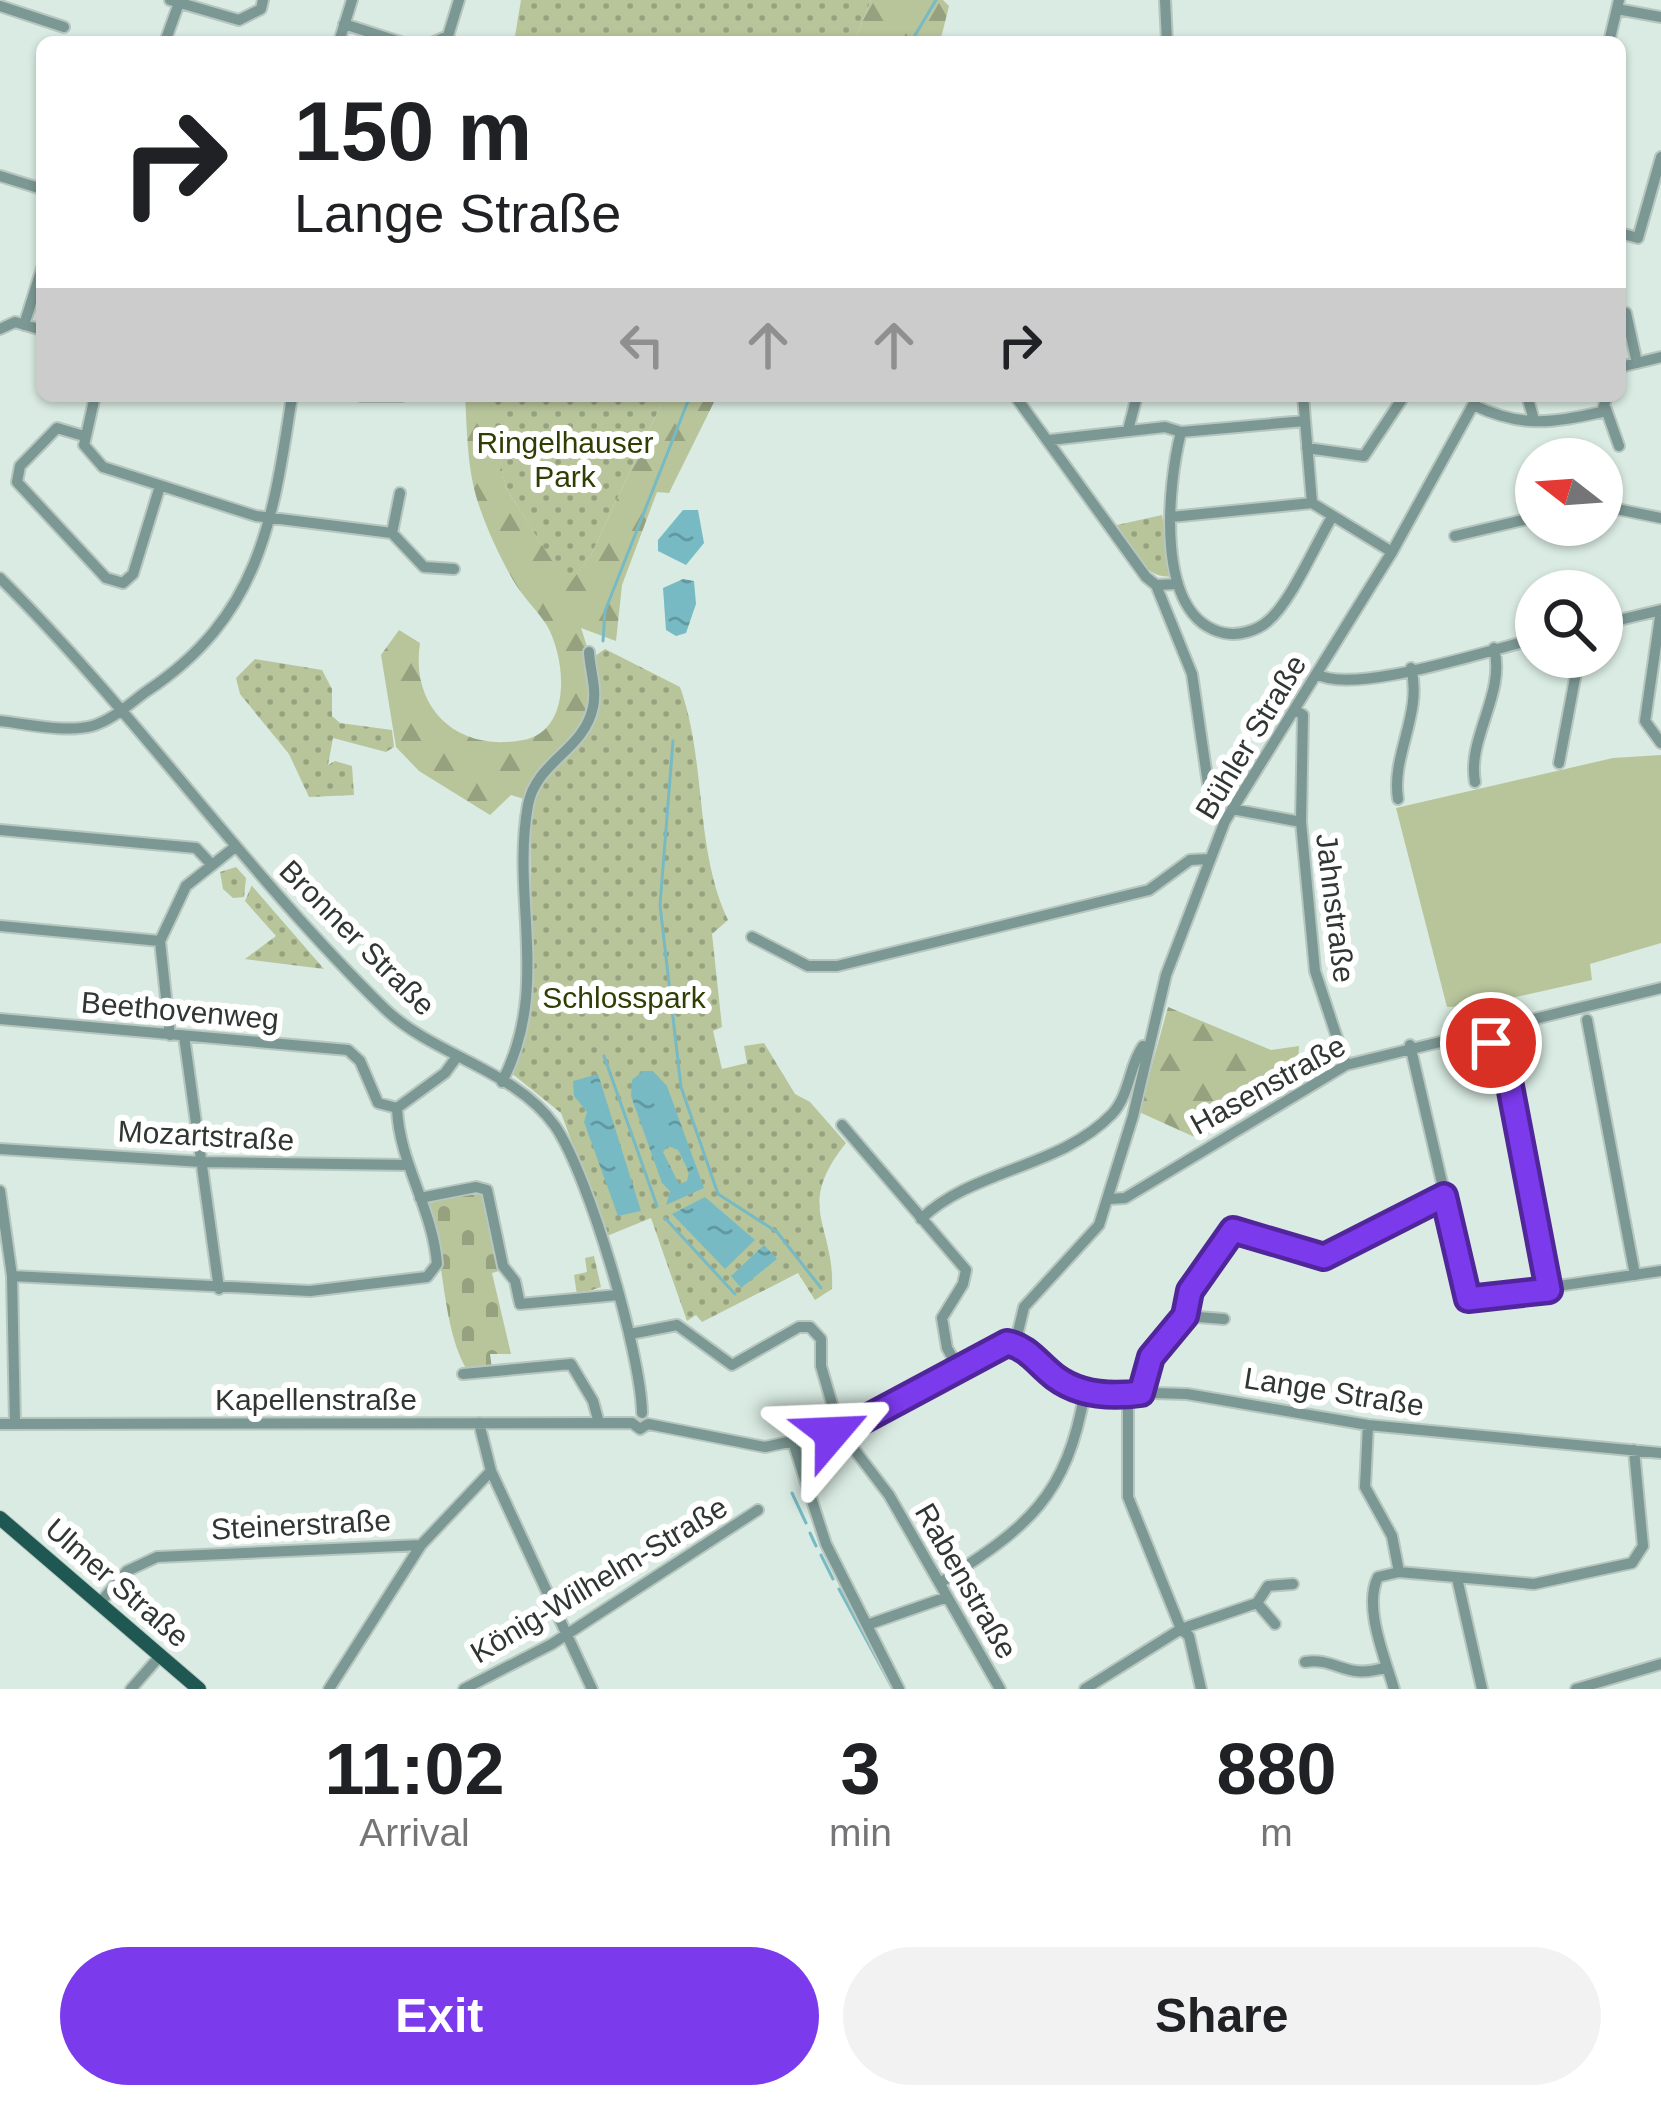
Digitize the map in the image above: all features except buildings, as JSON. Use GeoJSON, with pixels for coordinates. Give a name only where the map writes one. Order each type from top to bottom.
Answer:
{"type":"FeatureCollection","features":[{"type":"Feature","properties":{"kind":"main road","name":"Ulmer Straße"},"geometry":{"type":"LineString","coordinates":[[0,1518],[199,1689]]}},
{"type":"Feature","properties":{"kind":"street"},"geometry":{"type":"LineString","coordinates":[[166,36],[175,1],[239,20],[260,9],[263,0]]}},
{"type":"Feature","properties":{"kind":"street"},"geometry":{"type":"LineString","coordinates":[[341,36],[352,0]]}},
{"type":"Feature","properties":{"kind":"street"},"geometry":{"type":"LineString","coordinates":[[448,36],[459,0]]}},
{"type":"Feature","properties":{"kind":"street"},"geometry":{"type":"LineString","coordinates":[[1165,0],[1167,36]]}},
{"type":"Feature","properties":{"kind":"street"},"geometry":{"type":"LineString","coordinates":[[1610,36],[1618,4],[1661,17]]}},
{"type":"Feature","properties":{"kind":"street"},"geometry":{"type":"LineString","coordinates":[[0,6],[64,27]]}},
{"type":"Feature","properties":{"kind":"street"},"geometry":{"type":"LineString","coordinates":[[344,24],[381,36]]}},
{"type":"Feature","properties":{"kind":"street"},"geometry":{"type":"LineString","coordinates":[[1626,234],[1638,238],[1661,157]]}},
{"type":"Feature","properties":{"kind":"street"},"geometry":{"type":"LineString","coordinates":[[0,176],[36,187]]}},
{"type":"Feature","properties":{"kind":"street"},"geometry":{"type":"LineString","coordinates":[[24,325],[36,287]]}},
{"type":"Feature","properties":{"kind":"street"},"geometry":{"type":"LineString","coordinates":[[1626,317],[1637,363]]}},
{"type":"Feature","properties":{"kind":"street"},"geometry":{"type":"LineString","coordinates":[[0,329],[36,328]]}},
{"type":"Feature","properties":{"kind":"street"},"geometry":{"type":"LineString","coordinates":[[1626,366],[1661,357]]}},
{"type":"Feature","properties":{"kind":"street"},"geometry":{"type":"LineString","coordinates":[[93,402],[84,436],[95,462],[272,519],[392,533],[424,568],[454,569]]}},
{"type":"Feature","properties":{"kind":"street"},"geometry":{"type":"LineString","coordinates":[[0,721],[84,727],[118,712],[179,669],[222,625],[247,584],[272,519],[291,402]]}},
{"type":"Feature","properties":{"kind":"street"},"geometry":{"type":"LineString","coordinates":[[1029,402],[1050,440],[1156,584],[1179,635],[1198,703],[1213,811],[1225,821]]}},
{"type":"Feature","properties":{"kind":"street"},"geometry":{"type":"LineString","coordinates":[[1128,430],[1135,402]]}},
{"type":"Feature","properties":{"kind":"street"},"geometry":{"type":"LineString","coordinates":[[1303,402],[1312,503]]}},
{"type":"Feature","properties":{"kind":"street"},"geometry":{"type":"LineString","coordinates":[[1307,448],[1364,456],[1400,402]]}},
{"type":"Feature","properties":{"kind":"street","name":"Bühler Straße"},"geometry":{"type":"LineString","coordinates":[[1109,1199],[1146,1045],[1225,821],[1392,552],[1474,402]]}},
{"type":"Feature","properties":{"kind":"street"},"geometry":{"type":"LineString","coordinates":[[1477,402],[1514,424],[1553,422],[1607,402],[1617,438]]}},
{"type":"Feature","properties":{"kind":"street"},"geometry":{"type":"LineString","coordinates":[[1529,402],[1534,420]]}},
{"type":"Feature","properties":{"kind":"street"},"geometry":{"type":"LineString","coordinates":[[1050,440],[1165,427],[1180,432],[1305,422]]}},
{"type":"Feature","properties":{"kind":"street"},"geometry":{"type":"LineString","coordinates":[[17,476],[57,428],[84,436]]}},
{"type":"Feature","properties":{"kind":"street"},"geometry":{"type":"LineString","coordinates":[[1180,432],[1169,479],[1171,517],[1178,584],[1186,608],[1198,622],[1235,634],[1268,621],[1332,518]]}},
{"type":"Feature","properties":{"kind":"street"},"geometry":{"type":"LineString","coordinates":[[0,475],[17,476]]}},
{"type":"Feature","properties":{"kind":"street"},"geometry":{"type":"LineString","coordinates":[[17,476],[20,488],[106,578],[123,583],[133,574],[160,486]]}},
{"type":"Feature","properties":{"kind":"street"},"geometry":{"type":"LineString","coordinates":[[392,533],[400,493]]}},
{"type":"Feature","properties":{"kind":"street"},"geometry":{"type":"LineString","coordinates":[[1171,517],[1312,503],[1392,552]]}},
{"type":"Feature","properties":{"kind":"street"},"geometry":{"type":"LineString","coordinates":[[1623,510],[1661,518]]}},
{"type":"Feature","properties":{"kind":"street"},"geometry":{"type":"LineString","coordinates":[[1455,536],[1515,522]]}},
{"type":"Feature","properties":{"kind":"street","name":"Bronner Straße"},"geometry":{"type":"LineString","coordinates":[[0,578],[235,847],[388,1012],[542,1109],[563,1140],[618,1295],[630,1334],[641,1420]]}},
{"type":"Feature","properties":{"kind":"street"},"geometry":{"type":"LineString","coordinates":[[1156,584],[1178,584]]}},
{"type":"Feature","properties":{"kind":"street"},"geometry":{"type":"LineString","coordinates":[[1623,619],[1661,610],[1645,721],[1661,743]]}},
{"type":"Feature","properties":{"kind":"street"},"geometry":{"type":"LineString","coordinates":[[1179,635],[1198,622]]}},
{"type":"Feature","properties":{"kind":"street"},"geometry":{"type":"LineString","coordinates":[[1317,674],[1331,681],[1515,644]]}},
{"type":"Feature","properties":{"kind":"street"},"geometry":{"type":"LineString","coordinates":[[1475,782],[1474,763],[1497,680],[1494,648]]}},
{"type":"Feature","properties":{"kind":"street"},"geometry":{"type":"LineString","coordinates":[[502,1082],[515,1054],[530,971],[528,806],[542,770],[567,752],[588,724],[595,688],[589,652]]}},
{"type":"Feature","properties":{"kind":"street"},"geometry":{"type":"LineString","coordinates":[[1398,799],[1397,776],[1414,704],[1411,668]]}},
{"type":"Feature","properties":{"kind":"street"},"geometry":{"type":"LineString","coordinates":[[1559,763],[1575,678]]}},
{"type":"Feature","properties":{"kind":"street"},"geometry":{"type":"LineString","coordinates":[[1295,710],[1303,715],[1301,822]]}},
{"type":"Feature","properties":{"kind":"street","name":"Jahnstraße"},"geometry":{"type":"LineString","coordinates":[[1232,809],[1301,822],[1315,971],[1346,1065]]}},
{"type":"Feature","properties":{"kind":"street"},"geometry":{"type":"LineString","coordinates":[[0,830],[196,848],[212,865]]}},
{"type":"Feature","properties":{"kind":"street"},"geometry":{"type":"LineString","coordinates":[[170,1035],[160,941],[179,896],[235,847]]}},
{"type":"Feature","properties":{"kind":"street"},"geometry":{"type":"LineString","coordinates":[[752,937],[808,966],[837,966],[1148,890],[1190,860],[1209,859]]}},
{"type":"Feature","properties":{"kind":"street"},"geometry":{"type":"LineString","coordinates":[[0,926],[160,941]]}},
{"type":"Feature","properties":{"kind":"street","name":"Hasenstraße"},"geometry":{"type":"LineString","coordinates":[[1109,1199],[1125,1198],[1346,1065],[1661,988]]}},
{"type":"Feature","properties":{"kind":"street","name":"Beethovenweg"},"geometry":{"type":"LineString","coordinates":[[0,1019],[354,1053],[375,1099],[397,1108]]}},
{"type":"Feature","properties":{"kind":"street"},"geometry":{"type":"LineString","coordinates":[[1587,1020],[1635,1275]]}},
{"type":"Feature","properties":{"kind":"street"},"geometry":{"type":"LineString","coordinates":[[184,1036],[219,1288]]}},
{"type":"Feature","properties":{"kind":"street"},"geometry":{"type":"LineString","coordinates":[[1491,1043],[1509,1081],[1549,1290]]}},
{"type":"Feature","properties":{"kind":"street"},"geometry":{"type":"LineString","coordinates":[[921,1219],[943,1199],[1023,1168],[1103,1122],[1116,1110],[1136,1056],[1146,1045]]}},
{"type":"Feature","properties":{"kind":"street"},"geometry":{"type":"LineString","coordinates":[[1410,1046],[1468,1299],[1661,1271]]}},
{"type":"Feature","properties":{"kind":"street"},"geometry":{"type":"LineString","coordinates":[[12,1276],[310,1291],[427,1277],[436,1270],[434,1235],[408,1165],[397,1108],[445,1073],[456,1058]]}},
{"type":"Feature","properties":{"kind":"street"},"geometry":{"type":"LineString","coordinates":[[842,1125],[966,1270],[942,1318],[947,1348],[958,1367]]}},
{"type":"Feature","properties":{"kind":"street","name":"Mozartstraße"},"geometry":{"type":"LineString","coordinates":[[0,1149],[202,1162],[408,1165]]}},
{"type":"Feature","properties":{"kind":"street"},"geometry":{"type":"LineString","coordinates":[[420,1198],[476,1187],[487,1190],[503,1265],[515,1281],[520,1304],[618,1295]]}},
{"type":"Feature","properties":{"kind":"street"},"geometry":{"type":"LineString","coordinates":[[0,1193],[12,1276],[15,1424]]}},
{"type":"Feature","properties":{"kind":"street"},"geometry":{"type":"LineString","coordinates":[[1202,1689],[1189,1636],[1181,1629],[1128,1497],[1134,1394],[1151,1357],[1185,1316],[1190,1291],[1233,1230],[1324,1257],[1444,1196]]}},
{"type":"Feature","properties":{"kind":"street"},"geometry":{"type":"LineString","coordinates":[[834,1427],[852,1426],[994,1347],[1015,1344],[1027,1303],[1099,1225],[1109,1199]]}},
{"type":"Feature","properties":{"kind":"street"},"geometry":{"type":"LineString","coordinates":[[1185,1316],[1224,1319]]}},
{"type":"Feature","properties":{"kind":"street"},"geometry":{"type":"LineString","coordinates":[[630,1334],[677,1325],[732,1365],[799,1328],[810,1327],[821,1339],[821,1366],[834,1427],[847,1440],[852,1426]]}},
{"type":"Feature","properties":{"kind":"street","name":"Lange Straße"},"geometry":{"type":"LineString","coordinates":[[1015,1344],[1054,1377],[1085,1391],[1187,1394],[1368,1425],[1661,1453]]}},
{"type":"Feature","properties":{"kind":"street"},"geometry":{"type":"LineString","coordinates":[[463,1374],[571,1364],[599,1423]]}},
{"type":"Feature","properties":{"kind":"street"},"geometry":{"type":"LineString","coordinates":[[940,1583],[984,1555],[1052,1491],[1077,1442],[1085,1391]]}},
{"type":"Feature","properties":{"kind":"street","name":"Kapellenstraße"},"geometry":{"type":"LineString","coordinates":[[0,1424],[641,1420],[765,1447],[834,1427]]}},
{"type":"Feature","properties":{"kind":"street"},"geometry":{"type":"LineString","coordinates":[[479,1423],[491,1471],[592,1689]]}},
{"type":"Feature","properties":{"kind":"street"},"geometry":{"type":"LineString","coordinates":[[1368,1425],[1365,1487],[1392,1536],[1400,1572]]}},
{"type":"Feature","properties":{"kind":"street","name":"Rabenstraße"},"geometry":{"type":"LineString","coordinates":[[847,1440],[889,1495],[1000,1689]]}},
{"type":"Feature","properties":{"kind":"street"},"geometry":{"type":"LineString","coordinates":[[793,1442],[817,1522],[898,1689]]}},
{"type":"Feature","properties":{"kind":"street"},"geometry":{"type":"LineString","coordinates":[[1394,1689],[1373,1586],[1378,1577],[1400,1572],[1534,1584],[1637,1560],[1643,1546],[1634,1450]]}},
{"type":"Feature","properties":{"kind":"street","name":"Steinerstraße"},"geometry":{"type":"LineString","coordinates":[[99,1604],[127,1570],[157,1557],[422,1545],[491,1471]]}},
{"type":"Feature","properties":{"kind":"street","name":"König-Wilhelm-Straße"},"geometry":{"type":"LineString","coordinates":[[464,1689],[566,1635],[758,1510]]}},
{"type":"Feature","properties":{"kind":"street"},"geometry":{"type":"LineString","coordinates":[[329,1689],[422,1545]]}},
{"type":"Feature","properties":{"kind":"street"},"geometry":{"type":"LineString","coordinates":[[1457,1578],[1483,1689]]}},
{"type":"Feature","properties":{"kind":"street"},"geometry":{"type":"LineString","coordinates":[[1085,1689],[1181,1629],[1257,1604],[1268,1586],[1293,1584]]}},
{"type":"Feature","properties":{"kind":"street"},"geometry":{"type":"LineString","coordinates":[[867,1625],[947,1597]]}},
{"type":"Feature","properties":{"kind":"street"},"geometry":{"type":"LineString","coordinates":[[1257,1604],[1275,1624]]}},
{"type":"Feature","properties":{"kind":"street"},"geometry":{"type":"LineString","coordinates":[[131,1689],[160,1656]]}},
{"type":"Feature","properties":{"kind":"street"},"geometry":{"type":"LineString","coordinates":[[1305,1662],[1317,1660],[1352,1674],[1388,1667]]}},
{"type":"Feature","properties":{"kind":"street"},"geometry":{"type":"LineString","coordinates":[[1576,1689],[1661,1664]]}},
{"type":"Feature","properties":{"kind":"green space"},"geometry":{"type":"Polygon","coordinates":[[[521,0],[871,0],[856,36],[515,36],[521,0]]]}},
{"type":"Feature","properties":{"kind":"green space"},"geometry":{"type":"Polygon","coordinates":[[[871,0],[943,0],[949,6],[942,36],[856,36],[871,0]]]}},
{"type":"Feature","properties":{"kind":"green space"},"geometry":{"type":"Polygon","coordinates":[[[465,402],[487,402],[506,488],[568,586],[591,555],[662,402],[714,402],[669,493],[657,492],[622,585],[616,641],[581,628],[593,680],[592,699],[579,732],[535,790],[524,799],[511,795],[490,815],[419,771],[396,747],[381,655],[399,630],[420,643],[419,666],[431,706],[443,721],[478,739],[499,742],[539,734],[558,708],[561,673],[553,638],[508,571],[476,496],[465,402]]]}},
{"type":"Feature","properties":{"kind":"green space","name":"Ringelhauser Park"},"geometry":{"type":"Polygon","coordinates":[[[486,402],[662,402],[591,555],[568,587],[506,488],[486,402]]]}},
{"type":"Feature","properties":{"kind":"green space"},"geometry":{"type":"Polygon","coordinates":[[[1162,515],[1172,576],[1146,567],[1117,525],[1162,515]]]}},
{"type":"Feature","properties":{"kind":"green space","name":"Schlosspark"},"geometry":{"type":"Polygon","coordinates":[[[605,649],[680,687],[694,745],[710,864],[728,920],[712,934],[722,1027],[713,1031],[722,1069],[747,1063],[744,1046],[764,1043],[795,1094],[810,1102],[846,1143],[822,1184],[821,1216],[832,1289],[815,1300],[798,1273],[702,1322],[696,1315],[687,1321],[651,1218],[607,1236],[561,1113],[510,1072],[532,971],[530,806],[595,656],[605,649]]]}},
{"type":"Feature","properties":{"kind":"green space"},"geometry":{"type":"Polygon","coordinates":[[[255,659],[322,670],[332,689],[332,716],[340,723],[392,730],[394,747],[386,752],[333,738],[328,765],[335,761],[352,766],[354,795],[309,797],[289,754],[240,694],[236,678],[255,659]]]}},
{"type":"Feature","properties":{"kind":"green space"},"geometry":{"type":"Polygon","coordinates":[[[1661,755],[1661,943],[1590,964],[1592,980],[1498,1001],[1500,1013],[1471,1019],[1468,1006],[1447,1007],[1396,808],[1613,758],[1661,755]]]}},
{"type":"Feature","properties":{"kind":"green space"},"geometry":{"type":"Polygon","coordinates":[[[236,867],[246,878],[244,897],[233,898],[223,889],[220,872],[236,867]]]}},
{"type":"Feature","properties":{"kind":"green space"},"geometry":{"type":"Polygon","coordinates":[[[252,885],[324,969],[245,959],[276,936],[245,901],[252,885]]]}},
{"type":"Feature","properties":{"kind":"green space"},"geometry":{"type":"Polygon","coordinates":[[[1168,1007],[1271,1050],[1299,1046],[1298,1063],[1313,1070],[1199,1139],[1139,1112],[1168,1007]]]}},
{"type":"Feature","properties":{"kind":"green space"},"geometry":{"type":"Polygon","coordinates":[[[477,1190],[485,1195],[499,1271],[492,1273],[511,1354],[490,1354],[492,1369],[467,1370],[452,1333],[427,1204],[477,1190]]]}},
{"type":"Feature","properties":{"kind":"green space"},"geometry":{"type":"Polygon","coordinates":[[[594,1256],[601,1287],[577,1295],[574,1275],[587,1272],[585,1258],[594,1256]]]}},
{"type":"Feature","properties":{"kind":"water"},"geometry":{"type":"Polygon","coordinates":[[[683,510],[698,510],[704,543],[686,565],[658,551],[658,540],[683,510]]]}},
{"type":"Feature","properties":{"kind":"water"},"geometry":{"type":"Polygon","coordinates":[[[683,579],[694,581],[696,604],[686,633],[676,636],[666,630],[663,588],[683,579]]]}},
{"type":"Feature","properties":{"kind":"water"},"geometry":{"type":"Polygon","coordinates":[[[643,1071],[653,1071],[667,1086],[704,1188],[666,1205],[670,1191],[662,1183],[631,1096],[632,1080],[643,1071]],[[668,1146],[663,1152],[679,1184],[687,1181],[689,1172],[678,1150],[668,1146]]]}},
{"type":"Feature","properties":{"kind":"water"},"geometry":{"type":"Polygon","coordinates":[[[598,1074],[641,1211],[618,1216],[584,1122],[587,1112],[574,1096],[573,1081],[598,1074]]]}},
{"type":"Feature","properties":{"kind":"water"},"geometry":{"type":"Polygon","coordinates":[[[705,1197],[755,1240],[725,1269],[672,1214],[705,1197]]]}},
{"type":"Feature","properties":{"kind":"water"},"geometry":{"type":"Polygon","coordinates":[[[764,1245],[777,1259],[741,1288],[731,1276],[764,1245]]]}},
{"type":"Feature","properties":{"kind":"waterway"},"geometry":{"type":"LineString","coordinates":[[915,36],[936,0]]}},
{"type":"Feature","properties":{"kind":"waterway"},"geometry":{"type":"LineString","coordinates":[[603,641],[605,611],[688,402]]}},
{"type":"Feature","properties":{"kind":"waterway"},"geometry":{"type":"LineString","coordinates":[[673,741],[660,905],[681,1087],[718,1194],[777,1232],[821,1288]]}},
{"type":"Feature","properties":{"kind":"waterway"},"geometry":{"type":"LineString","coordinates":[[604,1056],[657,1206]]}},
{"type":"Feature","properties":{"kind":"waterway"},"geometry":{"type":"LineString","coordinates":[[665,1218],[735,1294]]}},
{"type":"Feature","properties":{"kind":"waterway"},"geometry":{"type":"LineString","coordinates":[[792,1493],[806,1523]]}},
{"type":"Feature","properties":{"kind":"waterway"},"geometry":{"type":"LineString","coordinates":[[810,1533],[816,1546]]}},
{"type":"Feature","properties":{"kind":"waterway"},"geometry":{"type":"LineString","coordinates":[[821,1555],[833,1579]]}},
{"type":"Feature","properties":{"kind":"waterway"},"geometry":{"type":"LineString","coordinates":[[839,1589],[893,1689]]}},
{"type":"Feature","properties":{"kind":"route"},"geometry":{"type":"LineString","coordinates":[[832,1433],[837,1421],[852,1426],[1007,1343],[1023,1348],[1069,1386],[1113,1395],[1141,1393],[1151,1357],[1185,1316],[1190,1291],[1233,1230],[1324,1257],[1444,1196],[1468,1299],[1549,1290],[1509,1081],[1491,1043]]}}]}
